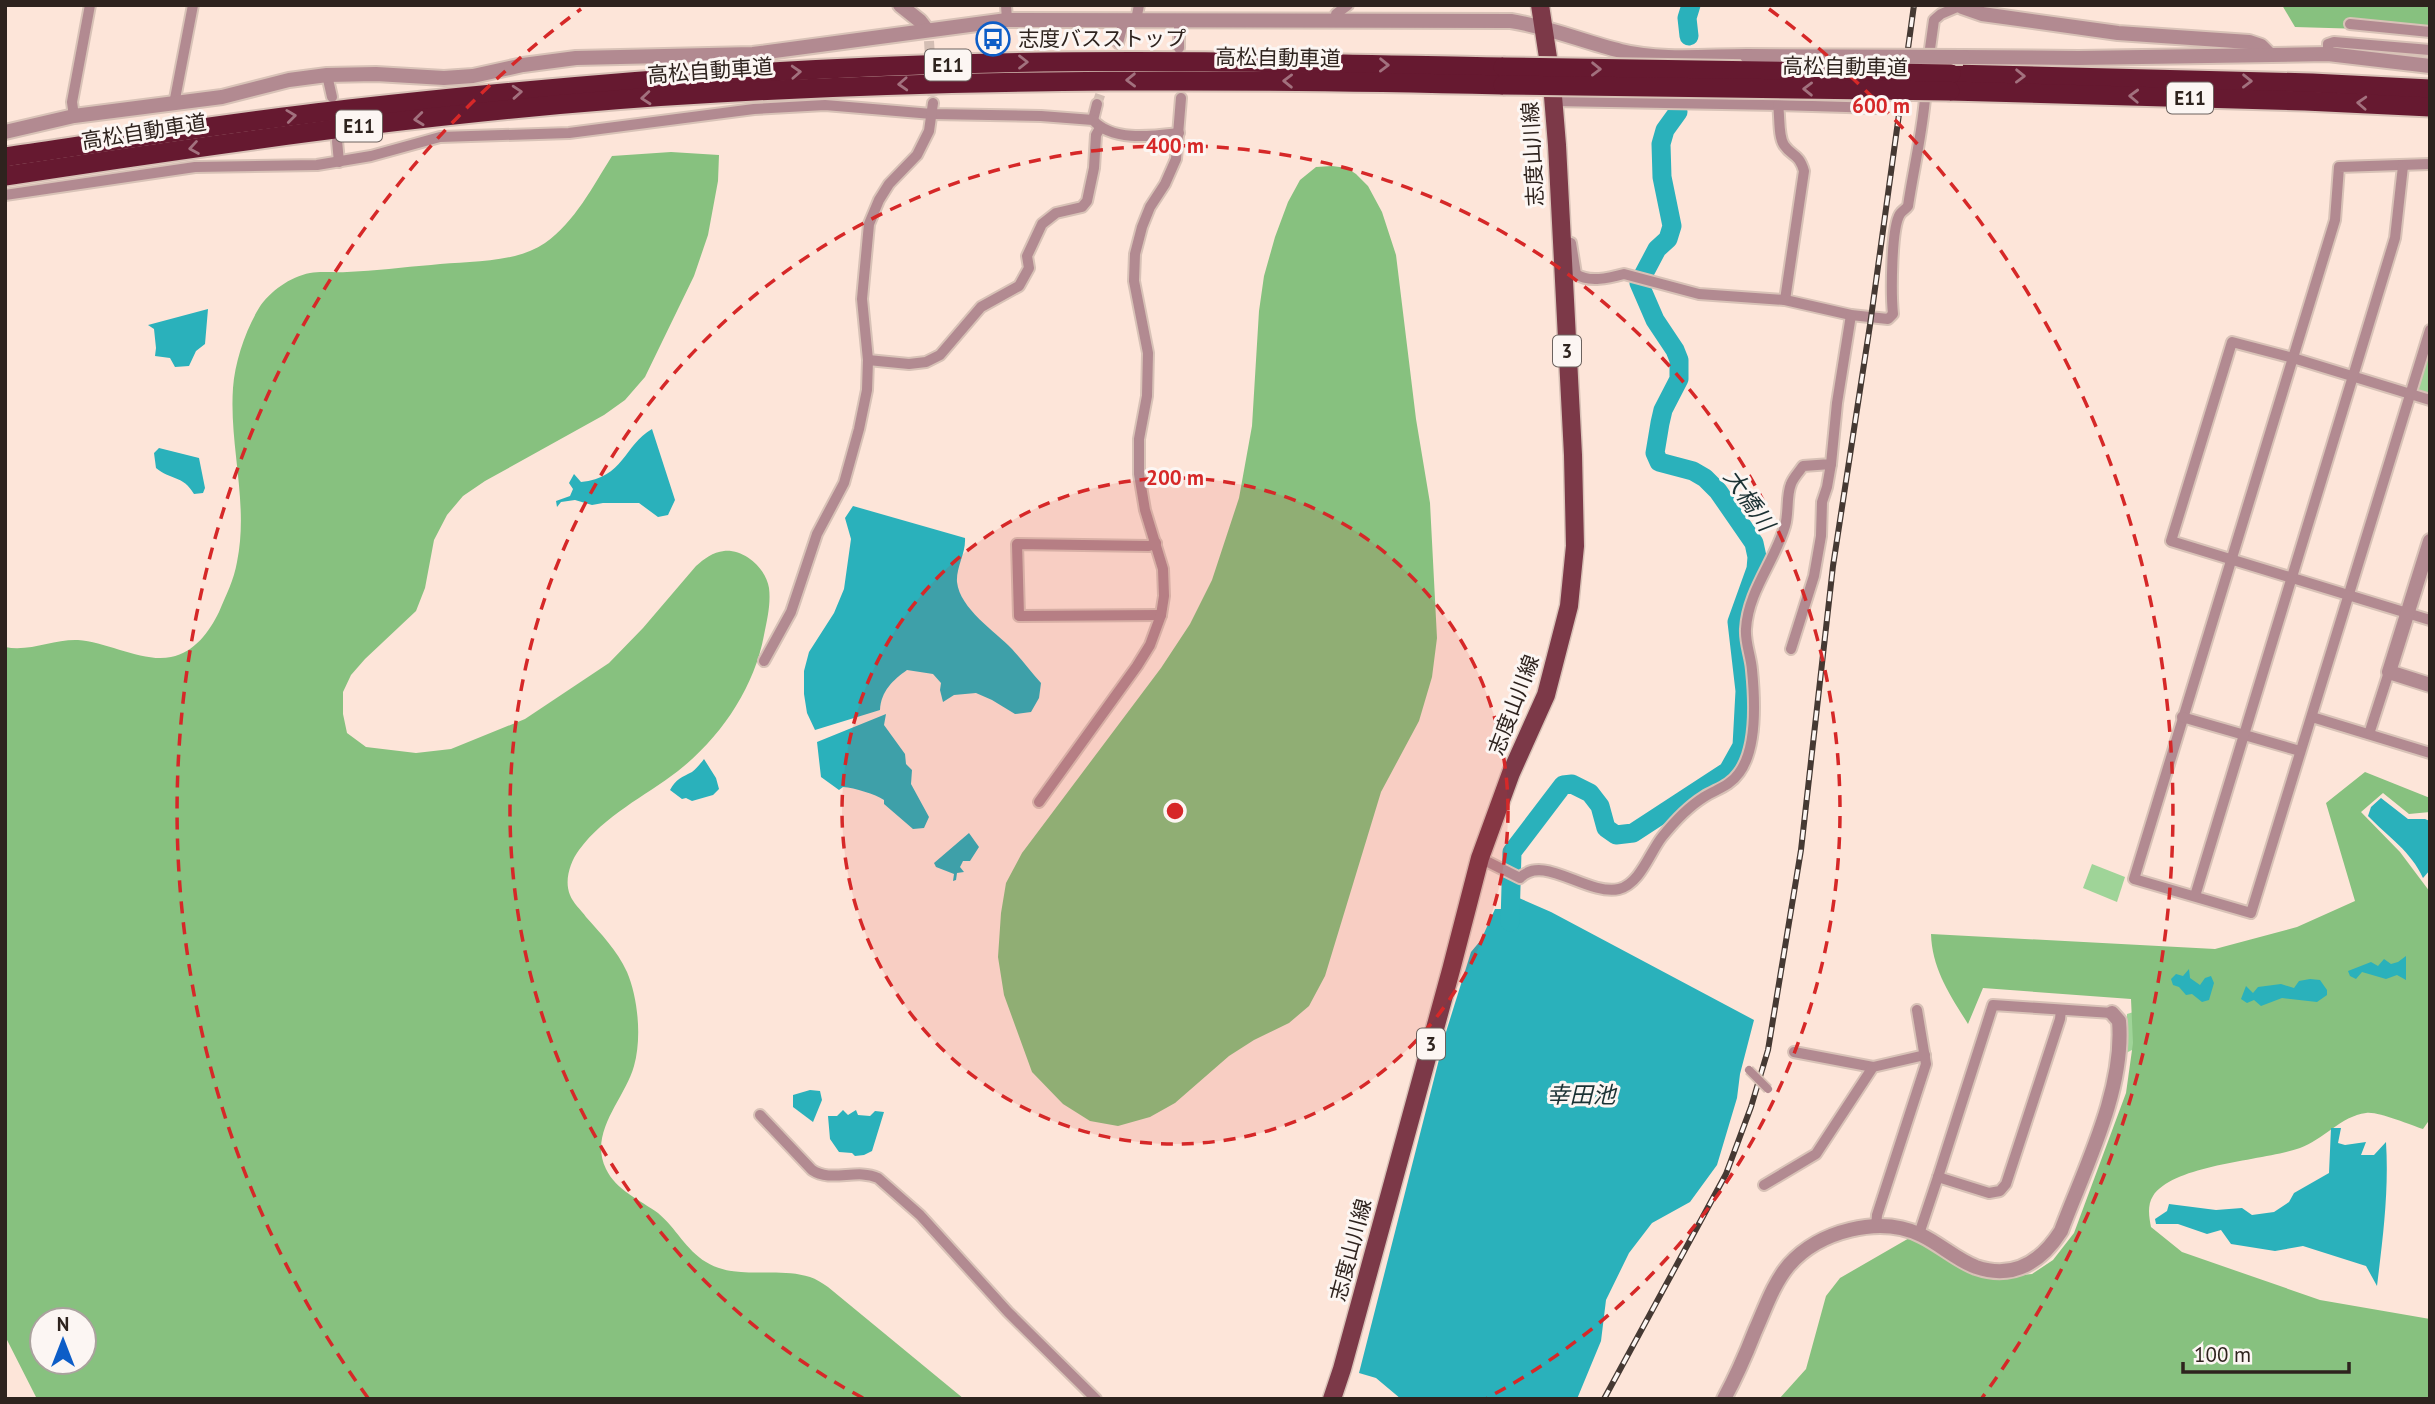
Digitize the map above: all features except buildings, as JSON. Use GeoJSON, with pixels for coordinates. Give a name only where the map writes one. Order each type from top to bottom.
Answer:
{"type":"FeatureCollection","features":[{"type":"Feature","properties":{"kind":"highway","name":"高松自動車道"},"geometry":{"type":"LineString","coordinates":[[5,157],[359,108],[490,94],[743,75],[1010,62],[1194,61],[1503,76]]}},
{"type":"Feature","properties":{"kind":"highway","name":"高松自動車道"},"geometry":{"type":"LineString","coordinates":[[5,176],[360,125],[493,111],[714,93],[942,82],[1503,76],[1951,83],[2312,83],[2430,89]]}},
{"type":"Feature","properties":{"kind":"highway","name":"高松自動車道"},"geometry":{"type":"LineString","coordinates":[[1951,83],[2430,107]]}},
{"type":"Feature","properties":{"kind":"main road","name":"志度山川線"},"geometry":{"type":"LineString","coordinates":[[1332,1399],[1480,858],[1511,773],[1546,695],[1569,606],[1575,546],[1573,454],[1553,101],[1540,5]]}},
{"type":"Feature","properties":{"kind":"street"},"geometry":{"type":"LineString","coordinates":[[74,116],[72,102],[90,5]]}},
{"type":"Feature","properties":{"kind":"street"},"geometry":{"type":"LineString","coordinates":[[174,104],[193,5]]}},
{"type":"Feature","properties":{"kind":"street"},"geometry":{"type":"LineString","coordinates":[[900,5],[920,20],[928,36]]}},
{"type":"Feature","properties":{"kind":"street"},"geometry":{"type":"LineString","coordinates":[[1336,21],[1336,14],[1348,5]]}},
{"type":"Feature","properties":{"kind":"street"},"geometry":{"type":"LineString","coordinates":[[1561,240],[1571,243],[1576,274],[1583,279],[1624,274],[1699,294],[1785,300],[1851,315],[1888,319],[1892,314],[1891,286],[1897,228],[1900,214],[1908,206],[1924,114],[1929,42],[1934,20],[1941,15],[1962,6],[1982,14],[2092,29],[2249,42],[2261,46],[2269,54]]}},
{"type":"Feature","properties":{"kind":"street"},"geometry":{"type":"LineString","coordinates":[[5,132],[74,116],[222,97],[289,80],[327,75],[454,77],[576,58],[753,54],[928,36],[1006,13],[1133,15],[1179,20],[1511,21],[1544,27],[1624,52],[1656,55],[2133,58],[2328,54],[2430,66]]}},
{"type":"Feature","properties":{"kind":"street"},"geometry":{"type":"LineString","coordinates":[[1118,43],[1133,15]]}},
{"type":"Feature","properties":{"kind":"street"},"geometry":{"type":"LineString","coordinates":[[1179,20],[1179,48]]}},
{"type":"Feature","properties":{"kind":"street"},"geometry":{"type":"LineString","coordinates":[[2350,24],[2430,32]]}},
{"type":"Feature","properties":{"kind":"street"},"geometry":{"type":"LineString","coordinates":[[2328,54],[2328,44],[2334,42],[2430,50]]}},
{"type":"Feature","properties":{"kind":"street"},"geometry":{"type":"LineString","coordinates":[[327,75],[332,97]]}},
{"type":"Feature","properties":{"kind":"street"},"geometry":{"type":"LineString","coordinates":[[1039,802],[1137,666],[1150,645],[1161,615],[1164,596],[1163,569],[1145,510],[1139,474],[1139,439],[1147,396],[1148,353],[1134,281],[1135,254],[1150,207],[1166,184],[1176,159],[1181,98]]}},
{"type":"Feature","properties":{"kind":"street"},"geometry":{"type":"LineString","coordinates":[[1553,101],[1880,108]]}},
{"type":"Feature","properties":{"kind":"street"},"geometry":{"type":"LineString","coordinates":[[868,360],[909,364],[926,362],[940,355],[981,307],[1019,285],[1029,268],[1027,256],[1042,224],[1056,213],[1082,207],[1087,201],[1094,168],[1097,104]]}},
{"type":"Feature","properties":{"kind":"street"},"geometry":{"type":"LineString","coordinates":[[5,195],[195,167],[317,165],[371,156],[440,137],[569,133],[754,109],[825,105],[933,108],[1041,116],[1097,124],[1112,134],[1156,136],[1179,133]]}},
{"type":"Feature","properties":{"kind":"street"},"geometry":{"type":"LineString","coordinates":[[1778,105],[1782,141],[1785,147],[1801,160],[1804,171],[1785,300]]}},
{"type":"Feature","properties":{"kind":"street"},"geometry":{"type":"LineString","coordinates":[[764,661],[791,612],[817,534],[844,483],[867,390],[868,360],[862,299],[869,224],[889,184],[917,155],[929,131],[933,108]]}},
{"type":"Feature","properties":{"kind":"street"},"geometry":{"type":"LineString","coordinates":[[337,141],[339,162]]}},
{"type":"Feature","properties":{"kind":"street"},"geometry":{"type":"LineString","coordinates":[[2430,164],[2339,167],[2335,220],[2133,879],[2251,913],[2430,330]]}},
{"type":"Feature","properties":{"kind":"street"},"geometry":{"type":"LineString","coordinates":[[2195,896],[2395,237],[2403,166]]}},
{"type":"Feature","properties":{"kind":"street"},"geometry":{"type":"LineString","coordinates":[[1791,649],[1814,576],[1821,536],[1822,502],[1828,487],[1837,403],[1851,315]]}},
{"type":"Feature","properties":{"kind":"street"},"geometry":{"type":"LineString","coordinates":[[2430,400],[2232,342],[2171,541],[2430,620]]}},
{"type":"Feature","properties":{"kind":"street"},"geometry":{"type":"LineString","coordinates":[[1480,858],[1520,878],[1537,869],[1553,872],[1585,886],[1607,890],[1622,888],[1633,881],[1661,838],[1681,817],[1704,797],[1730,783],[1739,773],[1749,754],[1752,733],[1752,669],[1745,632],[1748,614],[1767,566],[1776,555],[1786,523],[1790,485],[1803,467],[1830,464]]}},
{"type":"Feature","properties":{"kind":"street"},"geometry":{"type":"LineString","coordinates":[[2370,734],[2430,541]]}},
{"type":"Feature","properties":{"kind":"street"},"geometry":{"type":"LineString","coordinates":[[1156,543],[1149,546],[1017,544],[1019,616],[1161,615]]}},
{"type":"Feature","properties":{"kind":"street"},"geometry":{"type":"LineString","coordinates":[[2389,672],[2430,685]]}},
{"type":"Feature","properties":{"kind":"street"},"geometry":{"type":"LineString","coordinates":[[2312,717],[2430,753]]}},
{"type":"Feature","properties":{"kind":"street"},"geometry":{"type":"LineString","coordinates":[[2182,718],[2300,751]]}},
{"type":"Feature","properties":{"kind":"street"},"geometry":{"type":"LineString","coordinates":[[1724,1399],[1772,1290],[1789,1265],[1810,1247],[1834,1235],[1876,1227],[1898,1229],[1919,1234],[1974,1266],[1992,1271],[2011,1270],[2030,1263],[2049,1249],[2061,1231],[2112,1091],[2120,1056],[2120,1034],[2119,1021],[2112,1013],[1993,1004],[1919,1234]]}},
{"type":"Feature","properties":{"kind":"street"},"geometry":{"type":"LineString","coordinates":[[1876,1227],[1877,1215],[1926,1064],[1917,1010]]}},
{"type":"Feature","properties":{"kind":"street"},"geometry":{"type":"LineString","coordinates":[[1938,1177],[1989,1193],[2000,1191],[2006,1184],[2061,1010]]}},
{"type":"Feature","properties":{"kind":"street"},"geometry":{"type":"LineString","coordinates":[[1794,1052],[1873,1067],[1925,1055]]}},
{"type":"Feature","properties":{"kind":"street"},"geometry":{"type":"LineString","coordinates":[[1764,1185],[1815,1154],[1873,1067]]}},
{"type":"Feature","properties":{"kind":"street"},"geometry":{"type":"LineString","coordinates":[[1749,1070],[1768,1089]]}},
{"type":"Feature","properties":{"kind":"street"},"geometry":{"type":"LineString","coordinates":[[760,1115],[819,1175],[869,1174],[878,1178],[920,1215],[1008,1312],[1096,1399]]}},
{"type":"Feature","properties":{"kind":"green space"},"geometry":{"type":"Polygon","coordinates":[[[2282,5],[2430,5],[2430,31],[2295,27],[2282,5]]]}},
{"type":"Feature","properties":{"kind":"green space"},"geometry":{"type":"Polygon","coordinates":[[[671,152],[719,155],[718,181],[708,235],[694,276],[645,377],[625,400],[604,415],[485,481],[463,496],[447,515],[434,540],[425,588],[416,611],[365,659],[351,675],[343,692],[343,714],[347,733],[366,747],[416,753],[451,749],[525,719],[609,663],[696,566],[709,556],[732,551],[753,561],[759,567],[769,588],[767,618],[759,655],[733,711],[693,758],[613,816],[589,838],[576,855],[569,872],[568,890],[571,898],[614,949],[627,972],[638,1018],[634,1066],[605,1129],[602,1155],[606,1169],[616,1183],[658,1213],[706,1262],[730,1271],[797,1274],[817,1280],[964,1399],[37,1399],[5,1336],[5,647],[24,648],[78,640],[160,658],[187,651],[206,634],[232,581],[240,540],[240,497],[233,410],[238,357],[254,317],[264,302],[288,281],[310,273],[368,271],[519,255],[545,243],[565,225],[583,203],[612,156],[671,152]]]}},
{"type":"Feature","properties":{"kind":"green space"},"geometry":{"type":"Polygon","coordinates":[[[1316,167],[1347,168],[1368,186],[1382,212],[1396,255],[1416,419],[1430,503],[1437,638],[1432,677],[1419,721],[1381,792],[1325,976],[1309,1006],[1289,1023],[1229,1056],[1175,1103],[1150,1117],[1118,1126],[1090,1121],[1063,1104],[1032,1072],[1004,995],[998,957],[1006,883],[1022,853],[1161,668],[1190,624],[1212,580],[1239,498],[1252,426],[1259,311],[1264,276],[1275,237],[1288,202],[1300,180],[1316,167]]]}},
{"type":"Feature","properties":{"kind":"green space"},"geometry":{"type":"Polygon","coordinates":[[[2430,351],[2430,394],[2418,390],[2430,351]]]}},
{"type":"Feature","properties":{"kind":"green space"},"geometry":{"type":"Polygon","coordinates":[[[2365,772],[2430,798],[2430,812],[2409,814],[2383,793],[2361,812],[2400,852],[2430,892],[2430,1119],[2423,1129],[2378,1114],[2357,1115],[2300,1148],[2199,1170],[2180,1177],[2164,1185],[2153,1196],[2149,1215],[2151,1227],[2182,1252],[2320,1300],[2430,1319],[2430,1399],[1779,1399],[1806,1369],[1826,1296],[1840,1278],[1911,1237],[1968,1270],[2003,1277],[2032,1274],[2053,1260],[2074,1233],[2126,1093],[2133,1043],[2131,999],[1983,988],[1968,1024],[1938,970],[1931,934],[2215,949],[2297,927],[2355,901],[2326,803],[2365,772]]]}},
{"type":"Feature","properties":{"kind":"green space"},"geometry":{"type":"Polygon","coordinates":[[[2092,864],[2125,877],[2117,902],[2083,888],[2092,864]]]}},
{"type":"Feature","properties":{"kind":"green space"},"geometry":{"type":"Polygon","coordinates":[[[2140,1010],[2146,1043],[2126,1053],[2127,1014],[2140,1010]]]}},
{"type":"Feature","properties":{"kind":"water"},"geometry":{"type":"Polygon","coordinates":[[[208,309],[205,344],[196,351],[189,366],[175,367],[170,358],[155,356],[154,329],[148,325],[208,309]]]}},
{"type":"Feature","properties":{"kind":"water"},"geometry":{"type":"Polygon","coordinates":[[[652,429],[675,500],[668,515],[658,517],[639,503],[592,505],[575,500],[561,502],[557,507],[556,501],[570,496],[573,489],[569,483],[574,474],[581,482],[606,474],[652,429]]]}},
{"type":"Feature","properties":{"kind":"water"},"geometry":{"type":"Polygon","coordinates":[[[159,448],[199,458],[205,488],[203,493],[194,494],[181,481],[156,468],[154,453],[159,448]]]}},
{"type":"Feature","properties":{"kind":"water"},"geometry":{"type":"Polygon","coordinates":[[[853,506],[965,538],[957,576],[960,592],[979,619],[1012,649],[1041,683],[1039,698],[1031,712],[1015,714],[976,693],[954,695],[943,702],[941,683],[933,674],[907,670],[889,687],[880,710],[815,730],[807,713],[804,671],[809,652],[834,613],[844,589],[851,539],[845,518],[853,506]]]}},
{"type":"Feature","properties":{"kind":"water"},"geometry":{"type":"Polygon","coordinates":[[[886,714],[884,725],[905,754],[906,764],[912,770],[911,784],[929,817],[924,828],[913,829],[880,798],[843,787],[839,790],[821,777],[817,742],[886,714]]]}},
{"type":"Feature","properties":{"kind":"water"},"geometry":{"type":"Polygon","coordinates":[[[704,759],[716,778],[719,789],[713,795],[692,801],[682,799],[670,790],[677,781],[697,768],[704,759]]]}},
{"type":"Feature","properties":{"kind":"water"},"geometry":{"type":"Polygon","coordinates":[[[2381,798],[2408,819],[2430,821],[2430,870],[2423,878],[2406,852],[2368,816],[2371,807],[2381,798]]]}},
{"type":"Feature","properties":{"kind":"water"},"geometry":{"type":"Polygon","coordinates":[[[969,833],[979,847],[970,861],[963,861],[960,867],[964,872],[957,873],[956,880],[953,881],[954,874],[936,867],[934,863],[969,833]]]}},
{"type":"Feature","properties":{"kind":"water","name":"幸田池"},"geometry":{"type":"Polygon","coordinates":[[[1512,895],[1551,912],[1754,1020],[1740,1074],[1737,1098],[1717,1165],[1690,1202],[1652,1223],[1629,1253],[1606,1300],[1601,1341],[1577,1399],[1401,1399],[1376,1378],[1359,1373],[1446,1032],[1471,952],[1481,940],[1495,909],[1504,909],[1512,895]]]}},
{"type":"Feature","properties":{"kind":"water"},"geometry":{"type":"Polygon","coordinates":[[[2406,956],[2406,980],[2397,975],[2386,979],[2362,972],[2356,979],[2350,976],[2348,971],[2371,962],[2378,966],[2384,959],[2391,964],[2406,956]]]}},
{"type":"Feature","properties":{"kind":"water"},"geometry":{"type":"Polygon","coordinates":[[[2189,969],[2190,978],[2200,985],[2205,978],[2211,976],[2214,983],[2209,1000],[2202,1002],[2173,985],[2171,979],[2176,974],[2183,976],[2189,969]]]}},
{"type":"Feature","properties":{"kind":"water"},"geometry":{"type":"Polygon","coordinates":[[[2320,980],[2327,990],[2327,995],[2317,1002],[2282,998],[2261,1006],[2254,1000],[2247,1003],[2241,999],[2246,986],[2253,993],[2258,987],[2281,984],[2294,988],[2299,981],[2320,980]]]}},
{"type":"Feature","properties":{"kind":"water"},"geometry":{"type":"Polygon","coordinates":[[[810,1090],[820,1091],[822,1100],[813,1122],[793,1107],[793,1095],[810,1090]]]}},
{"type":"Feature","properties":{"kind":"water"},"geometry":{"type":"Polygon","coordinates":[[[843,1110],[848,1115],[856,1110],[858,1115],[870,1116],[875,1111],[884,1112],[872,1151],[855,1156],[852,1153],[839,1152],[830,1139],[828,1116],[837,1116],[843,1110]]]}},
{"type":"Feature","properties":{"kind":"water"},"geometry":{"type":"Polygon","coordinates":[[[2331,1128],[2341,1128],[2338,1143],[2345,1145],[2366,1142],[2361,1155],[2374,1155],[2386,1142],[2386,1196],[2377,1286],[2366,1266],[2303,1246],[2275,1251],[2231,1244],[2221,1230],[2207,1234],[2178,1224],[2156,1224],[2155,1219],[2167,1211],[2169,1204],[2216,1210],[2242,1208],[2252,1215],[2274,1212],[2289,1202],[2294,1193],[2329,1173],[2331,1128]]]}},
{"type":"Feature","properties":{"kind":"waterway","name":"大橋川"},"geometry":{"type":"LineString","coordinates":[[1689,36],[1687,18],[1691,5]]}},
{"type":"Feature","properties":{"kind":"waterway","name":"大橋川"},"geometry":{"type":"LineString","coordinates":[[1510,922],[1512,852],[1563,785],[1572,784],[1590,793],[1600,806],[1606,828],[1616,835],[1633,833],[1728,771],[1742,746],[1745,691],[1737,622],[1756,569],[1754,543],[1718,491],[1705,478],[1693,471],[1659,462],[1655,453],[1663,410],[1679,379],[1679,360],[1655,320],[1639,283],[1657,249],[1668,239],[1672,226],[1662,177],[1661,144],[1665,130],[1678,112]]}},
{"type":"Feature","properties":{"kind":"tunnel"},"geometry":{"type":"LineString","coordinates":[[929,41],[933,103]]}},
{"type":"Feature","properties":{"kind":"tunnel"},"geometry":{"type":"LineString","coordinates":[[1097,104],[1118,43]]}},
{"type":"Feature","properties":{"kind":"railway"},"geometry":{"type":"LineString","coordinates":[[1604,1399],[1726,1174],[1751,1107],[1768,1050],[1801,850],[1833,566],[1870,325],[1914,5]]}},
{"type":"Feature","properties":{"kind":"place","name":"志度バスストップ"},"geometry":{"type":"Point","coordinates":[993,39]}}]}
